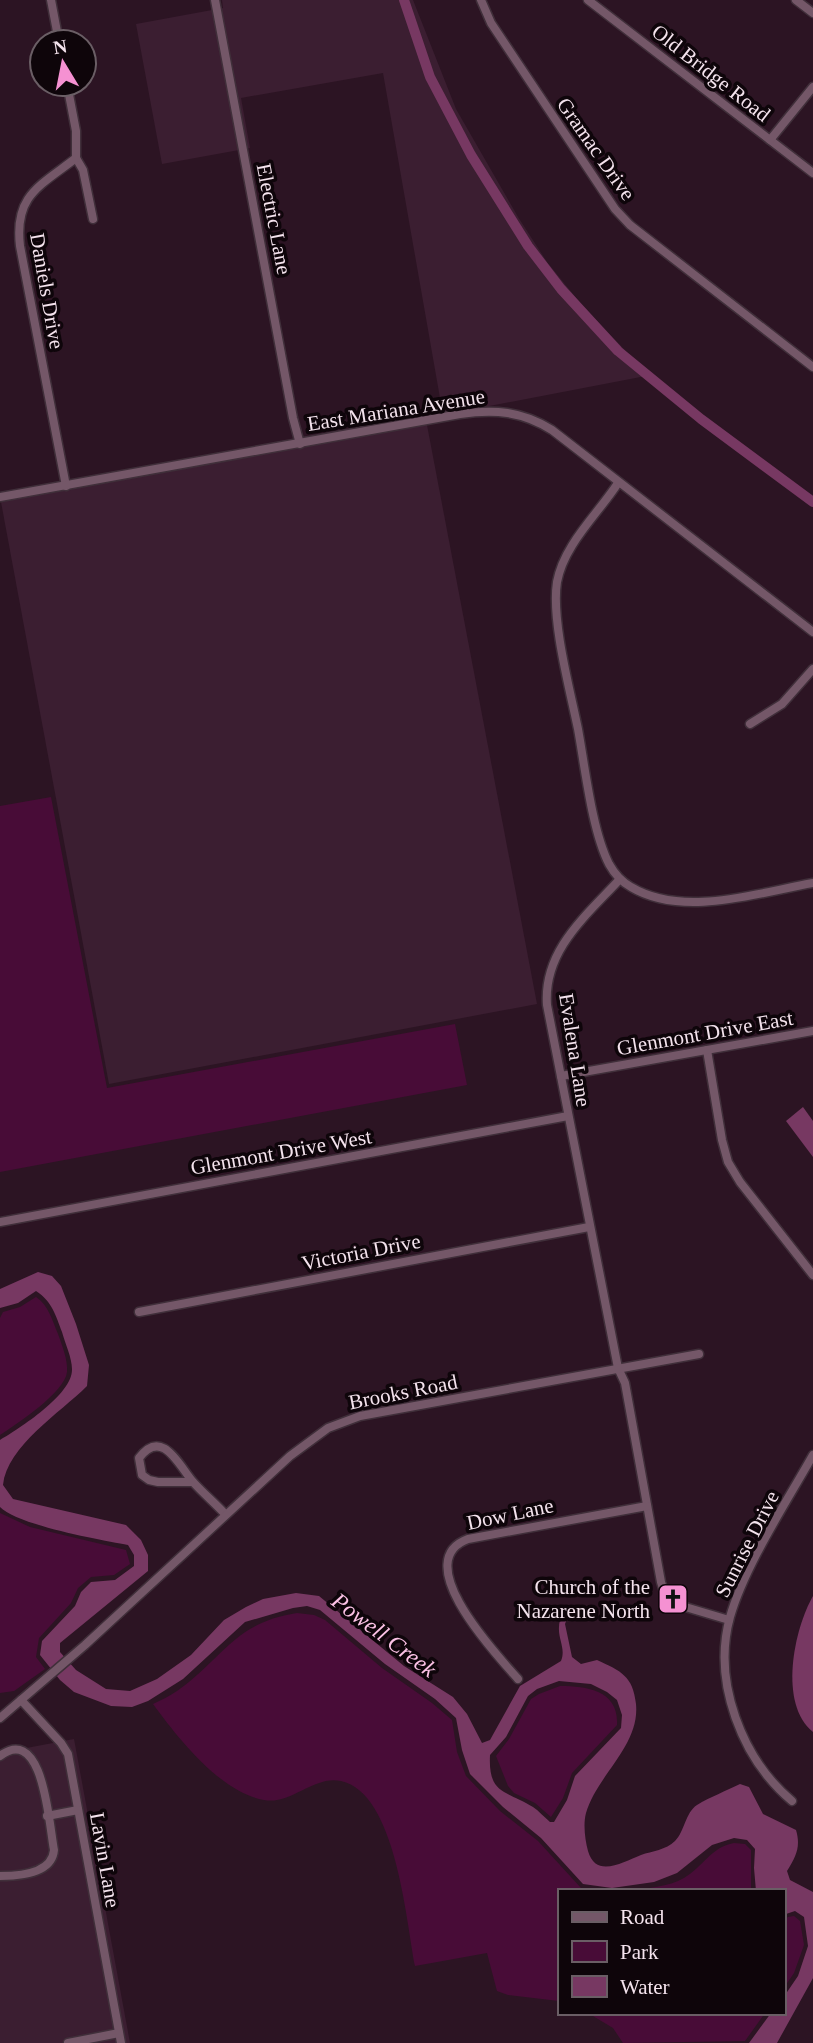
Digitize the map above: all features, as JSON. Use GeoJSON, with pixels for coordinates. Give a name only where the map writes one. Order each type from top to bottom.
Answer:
{"type":"FeatureCollection","features":[{"type":"Feature","properties":{"kind":"street"},"geometry":{"type":"LineString","coordinates":[[51,0],[56,28]]}},
{"type":"Feature","properties":{"kind":"street","name":"Electric Lane"},"geometry":{"type":"LineString","coordinates":[[215,0],[300,444]]}},
{"type":"Feature","properties":{"kind":"street","name":"Gramac Drive"},"geometry":{"type":"LineString","coordinates":[[481,0],[491,23],[615,209],[639,233],[813,367]]}},
{"type":"Feature","properties":{"kind":"street","name":"Old Bridge Road"},"geometry":{"type":"LineString","coordinates":[[588,0],[813,173]]}},
{"type":"Feature","properties":{"kind":"street"},"geometry":{"type":"LineString","coordinates":[[796,0],[813,13]]}},
{"type":"Feature","properties":{"kind":"street"},"geometry":{"type":"LineString","coordinates":[[770,141],[813,87]]}},
{"type":"Feature","properties":{"kind":"street"},"geometry":{"type":"LineString","coordinates":[[70,98],[76,131],[76,158],[83,170],[93,219]]}},
{"type":"Feature","properties":{"kind":"street","name":"Daniels Drive"},"geometry":{"type":"LineString","coordinates":[[66,486],[18,224],[25,202],[32,192],[76,158]]}},
{"type":"Feature","properties":{"kind":"street","name":"East Mariana Avenue"},"geometry":{"type":"LineString","coordinates":[[0,497],[460,414],[498,411],[520,415],[542,424],[813,632]]}},
{"type":"Feature","properties":{"kind":"street"},"geometry":{"type":"LineString","coordinates":[[618,482],[569,551],[560,572],[556,596],[559,631],[597,829],[610,866],[629,886],[651,896],[686,903],[813,883]]}},
{"type":"Feature","properties":{"kind":"street"},"geometry":{"type":"LineString","coordinates":[[750,724],[782,704],[813,668]]}},
{"type":"Feature","properties":{"kind":"street","name":"Evalena Lane"},"geometry":{"type":"LineString","coordinates":[[620,879],[561,946],[550,970],[547,1004],[589,1227],[618,1368],[625,1383],[665,1595],[672,1603],[682,1608],[729,1620]]}},
{"type":"Feature","properties":{"kind":"street","name":"Glenmont Drive East"},"geometry":{"type":"LineString","coordinates":[[561,1076],[813,1031]]}},
{"type":"Feature","properties":{"kind":"street"},"geometry":{"type":"LineString","coordinates":[[707,1050],[728,1162],[740,1182],[813,1275]]}},
{"type":"Feature","properties":{"kind":"street","name":"Glenmont Drive West"},"geometry":{"type":"LineString","coordinates":[[0,1222],[568,1115]]}},
{"type":"Feature","properties":{"kind":"street","name":"Victoria Drive"},"geometry":{"type":"LineString","coordinates":[[139,1312],[589,1227]]}},
{"type":"Feature","properties":{"kind":"street","name":"Brooks Road"},"geometry":{"type":"LineString","coordinates":[[0,1718],[72,1657],[290,1456],[338,1423],[360,1416],[699,1354]]}},
{"type":"Feature","properties":{"kind":"street"},"geometry":{"type":"LineString","coordinates":[[193,1482],[149,1480],[142,1475],[139,1458],[155,1446],[164,1447],[174,1454],[193,1482],[225,1514]]}},
{"type":"Feature","properties":{"kind":"street","name":"Sunrise Drive"},"geometry":{"type":"LineString","coordinates":[[792,1801],[753,1754],[737,1721],[726,1664],[729,1620],[746,1576],[813,1455]]}},
{"type":"Feature","properties":{"kind":"street","name":"Dow Lane"},"geometry":{"type":"LineString","coordinates":[[518,1679],[467,1619],[446,1563],[449,1551],[456,1543],[468,1539],[647,1506]]}},
{"type":"Feature","properties":{"kind":"street","name":"Lavin Lane"},"geometry":{"type":"LineString","coordinates":[[21,1700],[68,1754],[121,2043]]}},
{"type":"Feature","properties":{"kind":"street"},"geometry":{"type":"LineString","coordinates":[[0,1756],[16,1749],[26,1751],[38,1767],[54,1850],[53,1858],[42,1869],[0,1876]]}},
{"type":"Feature","properties":{"kind":"street"},"geometry":{"type":"LineString","coordinates":[[47,1816],[78,1810]]}},
{"type":"Feature","properties":{"kind":"street"},"geometry":{"type":"LineString","coordinates":[[68,2043],[119,2033]]}},
{"type":"Feature","properties":{"kind":"shaded area"},"geometry":{"type":"Polygon","coordinates":[[[222,0],[413,0],[456,109],[518,217],[547,262],[581,304],[651,375],[443,415],[383,73],[241,98],[250,148],[162,164],[136,24],[223,8],[222,0]]]}},
{"type":"Feature","properties":{"kind":"shaded area"},"geometry":{"type":"Polygon","coordinates":[[[427,425],[537,1004],[109,1084],[1,502],[427,425]]]}},
{"type":"Feature","properties":{"kind":"shaded area"},"geometry":{"type":"Polygon","coordinates":[[[74,1739],[130,2043],[0,2043],[0,1753],[74,1739]]]}},
{"type":"Feature","properties":{"kind":"green space"},"geometry":{"type":"Polygon","coordinates":[[[51,797],[107,1088],[455,1024],[467,1085],[0,1172],[0,806],[51,797]]]}},
{"type":"Feature","properties":{"kind":"green space"},"geometry":{"type":"Polygon","coordinates":[[[36,1297],[52,1319],[67,1363],[67,1372],[58,1389],[49,1398],[0,1435],[0,1318],[3,1312],[20,1307],[36,1297]]]}},
{"type":"Feature","properties":{"kind":"green space"},"geometry":{"type":"Polygon","coordinates":[[[0,1513],[30,1527],[126,1550],[130,1564],[114,1575],[91,1577],[78,1588],[71,1603],[39,1638],[36,1657],[45,1669],[14,1691],[0,1693],[0,1513]]]}},
{"type":"Feature","properties":{"kind":"green space"},"geometry":{"type":"Polygon","coordinates":[[[297,1613],[314,1615],[325,1620],[382,1668],[452,1720],[457,1752],[466,1776],[500,1811],[538,1841],[584,1889],[558,1889],[558,2001],[508,1995],[497,1991],[487,1953],[415,1966],[395,1861],[374,1808],[360,1791],[341,1781],[331,1780],[274,1800],[248,1795],[201,1762],[153,1704],[193,1679],[243,1633],[275,1618],[297,1613]]]}},
{"type":"Feature","properties":{"kind":"green space"},"geometry":{"type":"Polygon","coordinates":[[[560,1686],[581,1687],[600,1693],[613,1705],[617,1725],[572,1773],[563,1798],[551,1817],[535,1803],[514,1793],[508,1786],[496,1756],[509,1739],[531,1699],[560,1686]]]}},
{"type":"Feature","properties":{"kind":"green space"},"geometry":{"type":"Polygon","coordinates":[[[745,1844],[751,1850],[751,1889],[642,1889],[678,1881],[691,1874],[713,1853],[726,1845],[745,1844]]]}},
{"type":"Feature","properties":{"kind":"green space"},"geometry":{"type":"Polygon","coordinates":[[[794,1916],[800,1921],[804,1945],[794,1973],[785,1986],[785,1919],[794,1916]]]}},
{"type":"Feature","properties":{"kind":"green space"},"geometry":{"type":"Polygon","coordinates":[[[591,2015],[764,2015],[745,2041],[623,2043],[613,2028],[591,2015]]]}},
{"type":"Feature","properties":{"kind":"water"},"geometry":{"type":"Polygon","coordinates":[[[803,1107],[813,1121],[813,1157],[786,1121],[803,1107]]]}},
{"type":"Feature","properties":{"kind":"water"},"geometry":{"type":"Polygon","coordinates":[[[38,1272],[52,1276],[61,1286],[89,1365],[87,1386],[24,1444],[14,1457],[3,1485],[13,1499],[126,1525],[141,1540],[148,1555],[148,1571],[60,1643],[60,1652],[76,1670],[106,1689],[130,1691],[157,1679],[191,1655],[224,1620],[246,1607],[263,1599],[296,1593],[319,1596],[404,1666],[453,1697],[467,1714],[482,1743],[490,1740],[520,1686],[561,1661],[563,1652],[559,1624],[568,1605],[571,1608],[565,1624],[572,1657],[581,1664],[597,1660],[619,1671],[629,1681],[636,1704],[635,1719],[625,1747],[591,1799],[586,1813],[585,1837],[588,1851],[597,1864],[611,1866],[667,1846],[678,1837],[693,1808],[740,1784],[749,1787],[763,1814],[796,1830],[797,1851],[787,1871],[790,1880],[813,1892],[813,1978],[777,2043],[749,2043],[770,2015],[785,2015],[785,1995],[798,1976],[808,1946],[804,1917],[795,1911],[785,1914],[785,1889],[756,1889],[755,1849],[747,1840],[734,1838],[712,1845],[677,1873],[654,1882],[612,1888],[583,1884],[541,1838],[503,1807],[470,1774],[456,1718],[320,1610],[307,1606],[293,1608],[245,1622],[183,1679],[148,1701],[132,1707],[111,1706],[74,1692],[60,1680],[40,1655],[42,1641],[75,1606],[81,1592],[91,1582],[115,1580],[134,1566],[134,1555],[128,1545],[41,1526],[9,1514],[0,1507],[0,1440],[32,1419],[55,1399],[70,1379],[72,1369],[58,1320],[46,1299],[36,1291],[18,1303],[0,1308],[0,1289],[38,1272]],[[559,1681],[537,1689],[528,1696],[506,1737],[490,1755],[492,1778],[496,1785],[507,1794],[533,1807],[550,1822],[554,1822],[567,1800],[575,1776],[621,1728],[622,1715],[617,1700],[591,1684],[559,1681]]]}},
{"type":"Feature","properties":{"kind":"water"},"geometry":{"type":"Polygon","coordinates":[[[813,1596],[813,1732],[802,1719],[796,1704],[793,1666],[800,1627],[813,1596]]]}},
{"type":"Feature","properties":{"kind":"waterway"},"geometry":{"type":"LineString","coordinates":[[404,0],[430,77],[471,155],[528,246],[561,289],[618,351],[701,419],[813,502]]}},
{"type":"Feature","properties":{"kind":"place","name":"Church of the Nazarene North"},"geometry":{"type":"Point","coordinates":[673,1599]}},
{"type":"Feature","properties":{"kind":"water label","name":"Powell Creek"},"geometry":{"type":"Point","coordinates":[384,1635]}}]}
